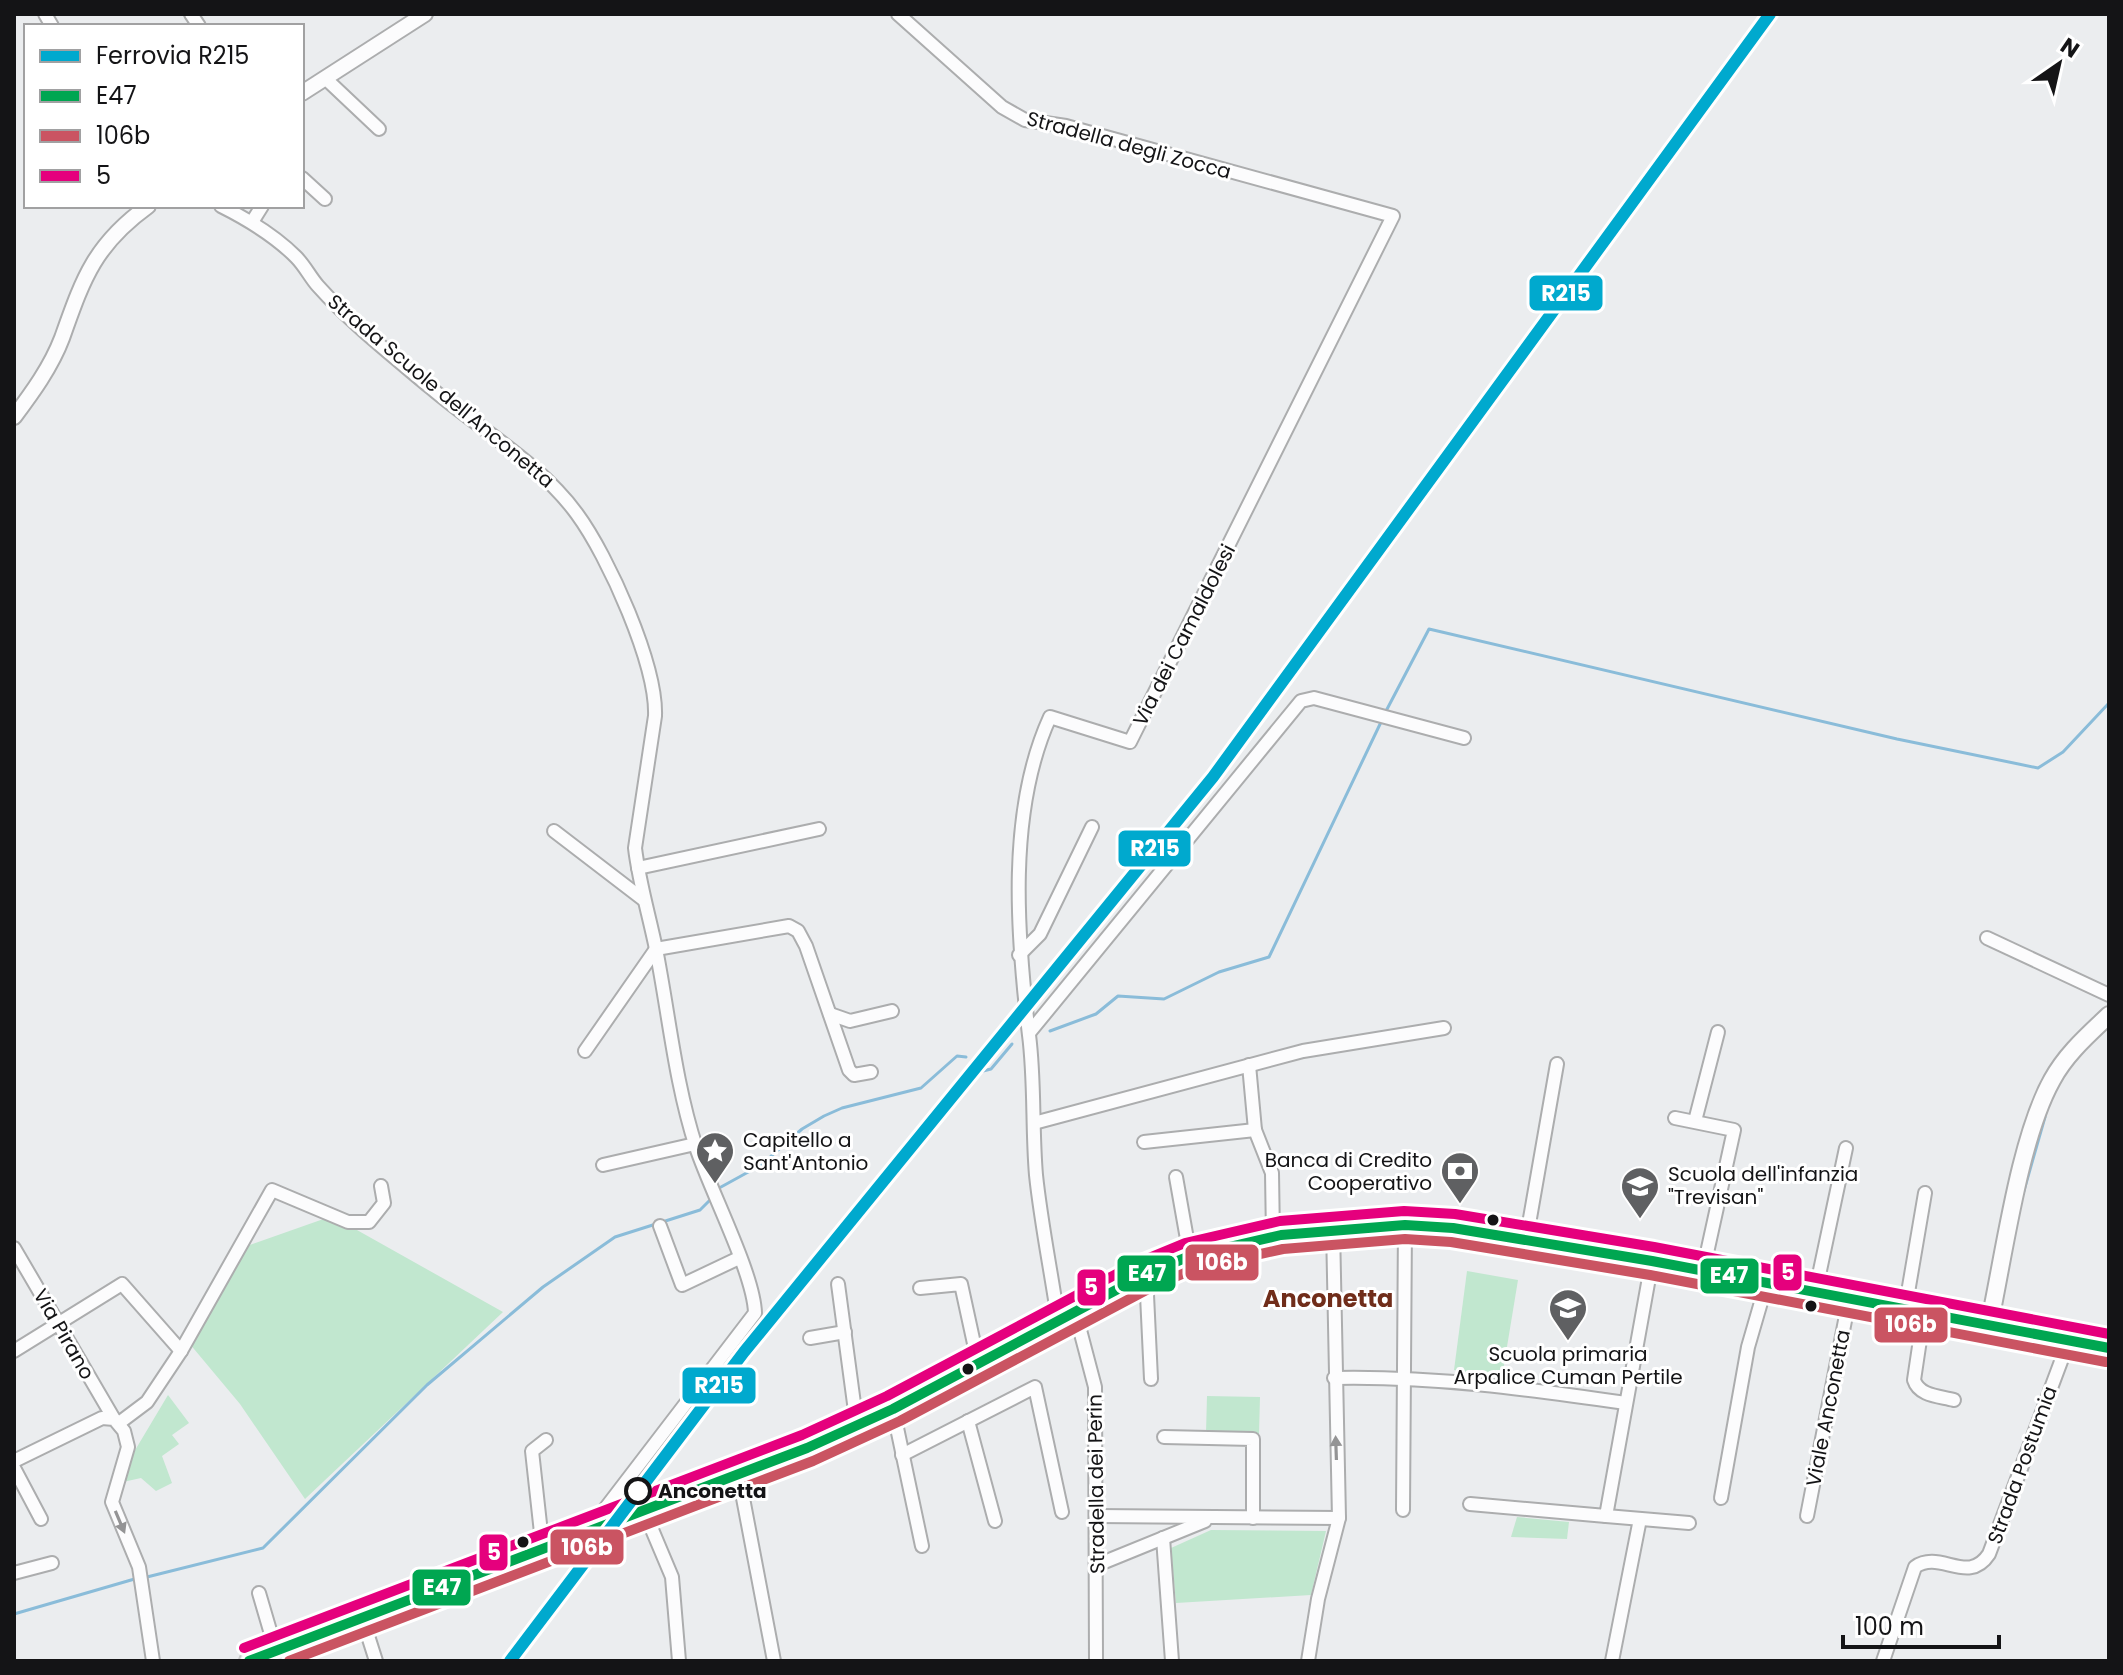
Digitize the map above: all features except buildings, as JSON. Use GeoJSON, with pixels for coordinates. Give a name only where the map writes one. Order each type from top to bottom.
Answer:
{"type":"FeatureCollection","features":[{"type":"Feature","properties":{"kind":"main road"},"geometry":{"type":"LineString","coordinates":[[1989,1325],[2028,1144],[2050,1082],[2082,1040],[2109,1015]]}},
{"type":"Feature","properties":{"kind":"main road"},"geometry":{"type":"LineString","coordinates":[[249,1661],[286,1653],[363,1620],[739,1477],[893,1409],[1146,1274],[1190,1256],[1273,1237],[1333,1228],[1405,1225],[1453,1228],[1652,1261],[2109,1348]]}},
{"type":"Feature","properties":{"kind":"street"},"geometry":{"type":"LineString","coordinates":[[304,92],[425,14]]}},
{"type":"Feature","properties":{"kind":"street","name":"Stradella degli Zocca"},"geometry":{"type":"LineString","coordinates":[[898,14],[1002,107],[1025,120],[1066,126],[1393,216],[1318,365]]}},
{"type":"Feature","properties":{"kind":"street"},"geometry":{"type":"LineString","coordinates":[[325,78],[379,129]]}},
{"type":"Feature","properties":{"kind":"street"},"geometry":{"type":"LineString","coordinates":[[304,180],[325,199]]}},
{"type":"Feature","properties":{"kind":"street"},"geometry":{"type":"LineString","coordinates":[[14,417],[36,387],[61,339],[81,280],[127,223],[146,208]]}},
{"type":"Feature","properties":{"kind":"street","name":"Strada Scuole dell'Anconetta"},"geometry":{"type":"LineString","coordinates":[[225,208],[252,222],[298,259],[318,287],[428,386],[555,487],[596,545],[648,662],[655,699],[635,848],[638,868],[656,949],[676,1071],[695,1144],[739,1258],[755,1313],[598,1518],[596,1531]]}},
{"type":"Feature","properties":{"kind":"street"},"geometry":{"type":"LineString","coordinates":[[252,222],[261,208]]}},
{"type":"Feature","properties":{"kind":"street","name":"Via dei Camaldolesi"},"geometry":{"type":"LineString","coordinates":[[1067,1315],[1036,1174],[1029,1033],[1019,955],[1023,815],[1038,743],[1050,717],[1130,742],[1318,365]]}},
{"type":"Feature","properties":{"kind":"street"},"geometry":{"type":"LineString","coordinates":[[1029,1033],[1301,701],[1314,698],[1464,738]]}},
{"type":"Feature","properties":{"kind":"street"},"geometry":{"type":"LineString","coordinates":[[1019,955],[1040,934],[1092,827]]}},
{"type":"Feature","properties":{"kind":"street"},"geometry":{"type":"LineString","coordinates":[[638,868],[819,829]]}},
{"type":"Feature","properties":{"kind":"street"},"geometry":{"type":"LineString","coordinates":[[554,831],[644,900]]}},
{"type":"Feature","properties":{"kind":"street"},"geometry":{"type":"LineString","coordinates":[[585,1051],[656,949],[789,926],[798,931],[806,946],[849,1070],[854,1075],[871,1072]]}},
{"type":"Feature","properties":{"kind":"street"},"geometry":{"type":"LineString","coordinates":[[1987,938],[2109,995]]}},
{"type":"Feature","properties":{"kind":"street"},"geometry":{"type":"LineString","coordinates":[[830,1014],[850,1021],[892,1011]]}},
{"type":"Feature","properties":{"kind":"street"},"geometry":{"type":"LineString","coordinates":[[1034,1123],[1303,1051],[1444,1028]]}},
{"type":"Feature","properties":{"kind":"street"},"geometry":{"type":"LineString","coordinates":[[1695,1121],[1718,1032]]}},
{"type":"Feature","properties":{"kind":"street"},"geometry":{"type":"LineString","coordinates":[[1526,1241],[1557,1064]]}},
{"type":"Feature","properties":{"kind":"street"},"geometry":{"type":"LineString","coordinates":[[1249,1065],[1255,1130],[1272,1173],[1273,1237]]}},
{"type":"Feature","properties":{"kind":"street"},"geometry":{"type":"LineString","coordinates":[[1675,1118],[1734,1130],[1703,1271]]}},
{"type":"Feature","properties":{"kind":"street"},"geometry":{"type":"LineString","coordinates":[[1144,1142],[1255,1130]]}},
{"type":"Feature","properties":{"kind":"street"},"geometry":{"type":"LineString","coordinates":[[603,1165],[695,1144]]}},
{"type":"Feature","properties":{"kind":"street"},"geometry":{"type":"LineString","coordinates":[[1815,1294],[1846,1148]]}},
{"type":"Feature","properties":{"kind":"street"},"geometry":{"type":"LineString","coordinates":[[1176,1177],[1190,1256]]}},
{"type":"Feature","properties":{"kind":"street"},"geometry":{"type":"LineString","coordinates":[[116,1421],[147,1402],[181,1351],[272,1190],[348,1222],[369,1222],[384,1203],[381,1186]]}},
{"type":"Feature","properties":{"kind":"street"},"geometry":{"type":"LineString","coordinates":[[1905,1310],[1925,1193]]}},
{"type":"Feature","properties":{"kind":"street"},"geometry":{"type":"LineString","coordinates":[[1403,1510],[1405,1225]]}},
{"type":"Feature","properties":{"kind":"street"},"geometry":{"type":"LineString","coordinates":[[660,1226],[682,1285],[739,1258]]}},
{"type":"Feature","properties":{"kind":"street"},"geometry":{"type":"LineString","coordinates":[[1308,1661],[1318,1599],[1339,1518],[1333,1228]]}},
{"type":"Feature","properties":{"kind":"street","name":"Via Pirano"},"geometry":{"type":"LineString","coordinates":[[14,1248],[19,1270],[116,1421]]}},
{"type":"Feature","properties":{"kind":"street"},"geometry":{"type":"LineString","coordinates":[[1606,1516],[1652,1261]]}},
{"type":"Feature","properties":{"kind":"street"},"geometry":{"type":"LineString","coordinates":[[1146,1274],[1151,1379]]}},
{"type":"Feature","properties":{"kind":"street"},"geometry":{"type":"LineString","coordinates":[[14,1351],[58,1327],[122,1284],[181,1351]]}},
{"type":"Feature","properties":{"kind":"street"},"geometry":{"type":"LineString","coordinates":[[838,1284],[857,1426]]}},
{"type":"Feature","properties":{"kind":"street"},"geometry":{"type":"LineString","coordinates":[[920,1288],[961,1284],[978,1362]]}},
{"type":"Feature","properties":{"kind":"street"},"geometry":{"type":"LineString","coordinates":[[1721,1498],[1748,1347],[1766,1285]]}},
{"type":"Feature","properties":{"kind":"street","name":"Viale Anconetta"},"geometry":{"type":"LineString","coordinates":[[1807,1516],[1849,1300]]}},
{"type":"Feature","properties":{"kind":"street"},"geometry":{"type":"LineString","coordinates":[[1924,1313],[1914,1380],[1916,1387],[1920,1391],[1954,1400]]}},
{"type":"Feature","properties":{"kind":"street","name":"Stradella dei Perin"},"geometry":{"type":"LineString","coordinates":[[1067,1315],[1095,1387],[1096,1661]]}},
{"type":"Feature","properties":{"kind":"street"},"geometry":{"type":"LineString","coordinates":[[810,1338],[845,1332]]}},
{"type":"Feature","properties":{"kind":"street","name":"Strada Postumia"},"geometry":{"type":"LineString","coordinates":[[1883,1661],[1915,1567],[1928,1561],[1962,1569],[1974,1568],[1989,1554],[2069,1340]]}},
{"type":"Feature","properties":{"kind":"street"},"geometry":{"type":"LineString","coordinates":[[1334,1378],[1403,1376],[1474,1381],[1626,1403]]}},
{"type":"Feature","properties":{"kind":"street"},"geometry":{"type":"LineString","coordinates":[[902,1455],[1035,1387],[1062,1512]]}},
{"type":"Feature","properties":{"kind":"street"},"geometry":{"type":"LineString","coordinates":[[893,1409],[922,1546]]}},
{"type":"Feature","properties":{"kind":"street"},"geometry":{"type":"LineString","coordinates":[[14,1461],[102,1418],[116,1421],[127,1437],[128,1447],[112,1502],[139,1567],[153,1661]]}},
{"type":"Feature","properties":{"kind":"street"},"geometry":{"type":"LineString","coordinates":[[968,1421],[995,1521]]}},
{"type":"Feature","properties":{"kind":"street"},"geometry":{"type":"LineString","coordinates":[[1164,1437],[1253,1439],[1253,1518]]}},
{"type":"Feature","properties":{"kind":"street"},"geometry":{"type":"LineString","coordinates":[[543,1551],[532,1451],[546,1440]]}},
{"type":"Feature","properties":{"kind":"street"},"geometry":{"type":"LineString","coordinates":[[14,1468],[41,1519]]}},
{"type":"Feature","properties":{"kind":"street"},"geometry":{"type":"LineString","coordinates":[[739,1477],[774,1661]]}},
{"type":"Feature","properties":{"kind":"street"},"geometry":{"type":"LineString","coordinates":[[1470,1504],[1689,1523]]}},
{"type":"Feature","properties":{"kind":"street"},"geometry":{"type":"LineString","coordinates":[[645,1513],[672,1577],[679,1661]]}},
{"type":"Feature","properties":{"kind":"street"},"geometry":{"type":"LineString","coordinates":[[1097,1516],[1339,1518]]}},
{"type":"Feature","properties":{"kind":"street"},"geometry":{"type":"LineString","coordinates":[[1097,1565],[1212,1518]]}},
{"type":"Feature","properties":{"kind":"street"},"geometry":{"type":"LineString","coordinates":[[1612,1661],[1640,1519]]}},
{"type":"Feature","properties":{"kind":"street"},"geometry":{"type":"LineString","coordinates":[[1163,1538],[1172,1661]]}},
{"type":"Feature","properties":{"kind":"street"},"geometry":{"type":"LineString","coordinates":[[14,1573],[52,1563]]}},
{"type":"Feature","properties":{"kind":"street"},"geometry":{"type":"LineString","coordinates":[[259,1593],[286,1653]]}},
{"type":"Feature","properties":{"kind":"street"},"geometry":{"type":"LineString","coordinates":[[363,1620],[376,1661]]}},
{"type":"Feature","properties":{"kind":"green space"},"geometry":{"type":"Polygon","coordinates":[[[332,1216],[503,1312],[305,1499],[240,1404],[189,1343],[247,1246],[332,1216]]]}},
{"type":"Feature","properties":{"kind":"green space"},"geometry":{"type":"Polygon","coordinates":[[[1467,1271],[1518,1280],[1502,1377],[1454,1370],[1467,1271]]]}},
{"type":"Feature","properties":{"kind":"green space"},"geometry":{"type":"Polygon","coordinates":[[[168,1395],[189,1423],[172,1435],[179,1444],[162,1456],[172,1483],[156,1491],[141,1478],[123,1482],[134,1452],[168,1395]]]}},
{"type":"Feature","properties":{"kind":"green space"},"geometry":{"type":"Polygon","coordinates":[[[1207,1396],[1260,1397],[1259,1434],[1206,1433],[1207,1396]]]}},
{"type":"Feature","properties":{"kind":"green space"},"geometry":{"type":"Polygon","coordinates":[[[1517,1517],[1569,1522],[1567,1539],[1511,1537],[1517,1517]]]}},
{"type":"Feature","properties":{"kind":"green space"},"geometry":{"type":"Polygon","coordinates":[[[1211,1530],[1326,1531],[1311,1595],[1176,1603],[1171,1548],[1211,1530]]]}},
{"type":"Feature","properties":{"kind":"waterway"},"geometry":{"type":"LineString","coordinates":[[1385,713],[1429,629],[1897,739],[2038,768],[2063,752],[2109,703]]}},
{"type":"Feature","properties":{"kind":"waterway"},"geometry":{"type":"LineString","coordinates":[[1050,1031],[1096,1014],[1118,996],[1164,999],[1219,972],[1269,957],[1382,720]]}},
{"type":"Feature","properties":{"kind":"waterway"},"geometry":{"type":"LineString","coordinates":[[979,1072],[991,1069],[1012,1044]]}},
{"type":"Feature","properties":{"kind":"waterway"},"geometry":{"type":"LineString","coordinates":[[721,1187],[761,1165],[802,1129],[824,1116],[842,1108],[921,1088],[957,1056],[966,1057]]}},
{"type":"Feature","properties":{"kind":"waterway"},"geometry":{"type":"LineString","coordinates":[[2023,1194],[2045,1117]]}},
{"type":"Feature","properties":{"kind":"waterway"},"geometry":{"type":"LineString","coordinates":[[147,1577],[263,1548],[427,1385],[543,1287],[615,1237],[700,1210],[710,1200]]}},
{"type":"Feature","properties":{"kind":"waterway"},"geometry":{"type":"LineString","coordinates":[[14,1614],[138,1578]]}},
{"type":"Feature","properties":{"kind":"rail line","name":"R215"},"geometry":{"type":"LineString","coordinates":[[510,1661],[744,1352],[1213,777],[1770,14]]}},
{"type":"Feature","properties":{"kind":"transit line","name":"5"},"geometry":{"type":"LineString","coordinates":[[244,1648],[802,1435],[887,1396],[1139,1262],[1185,1243],[1280,1221],[1404,1211],[1455,1214],[1654,1247],[2109,1334]]}},
{"type":"Feature","properties":{"kind":"transit line","name":"E47"},"geometry":{"type":"LineString","coordinates":[[249,1661],[807,1448],[893,1409],[1146,1274],[1190,1256],[1281,1235],[1405,1225],[1453,1228],[1652,1261],[2109,1348]]}},
{"type":"Feature","properties":{"kind":"transit line","name":"106b"},"geometry":{"type":"LineString","coordinates":[[289,1661],[813,1461],[900,1421],[1152,1287],[1194,1269],[1283,1249],[1405,1239],[1451,1242],[1650,1275],[2106,1362]]}},
{"type":"Feature","properties":{"kind":"place","name":"Capitello a Sant'Antonio"},"geometry":{"type":"Point","coordinates":[715,1185]}},
{"type":"Feature","properties":{"kind":"place","name":"Banca di Credito Cooperativo"},"geometry":{"type":"Point","coordinates":[1460,1205]}},
{"type":"Feature","properties":{"kind":"place","name":"Scuola dell'infanzia \"Trevisan\""},"geometry":{"type":"Point","coordinates":[1640,1220]}},
{"type":"Feature","properties":{"kind":"place","name":"Scuola primaria Arpalice Cuman Pertile"},"geometry":{"type":"Point","coordinates":[1568,1342]}},
{"type":"Feature","properties":{"kind":"place","name":"Anconetta"},"geometry":{"type":"Point","coordinates":[638,1491]}},
{"type":"Feature","properties":{"kind":"district","name":"Anconetta"},"geometry":{"type":"Point","coordinates":[1328,1299]}}]}
